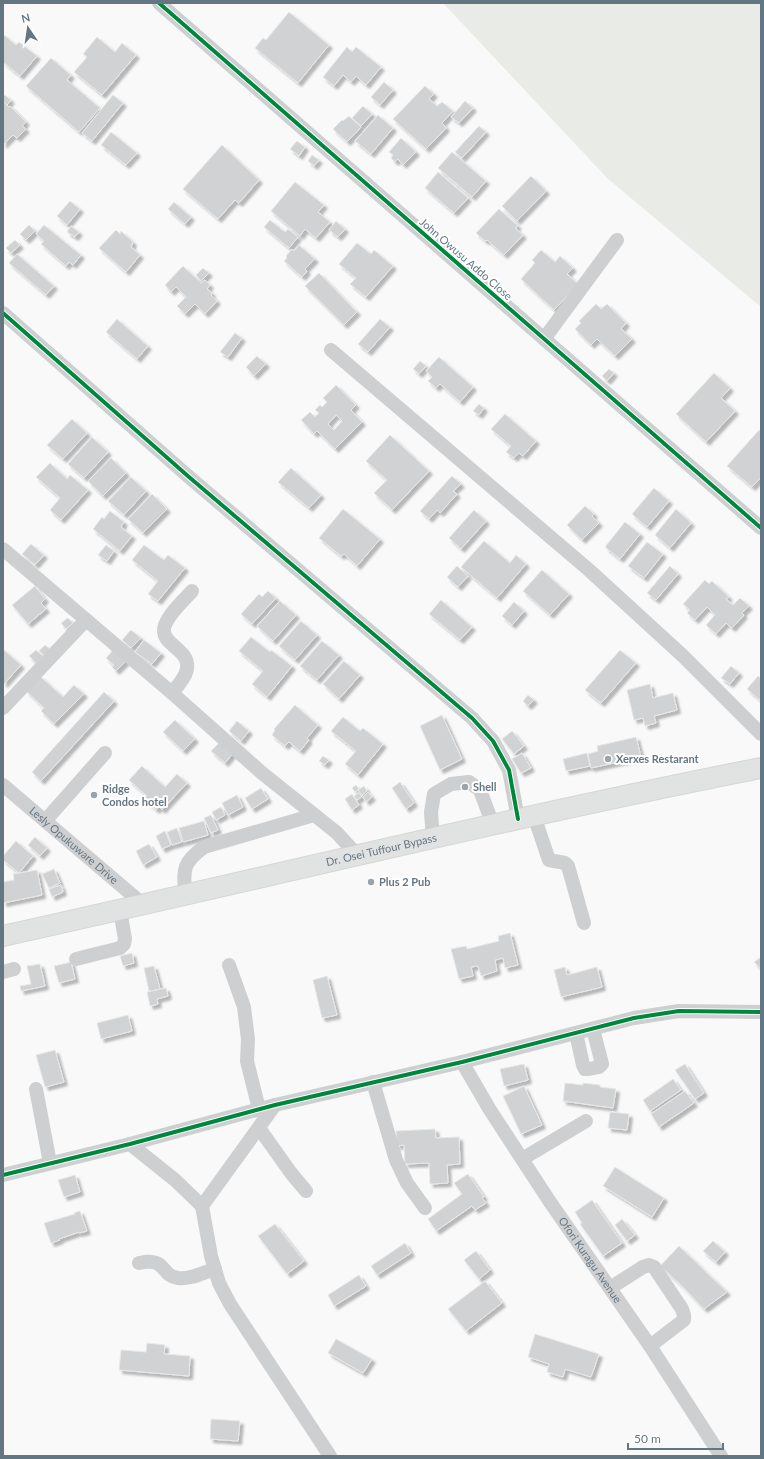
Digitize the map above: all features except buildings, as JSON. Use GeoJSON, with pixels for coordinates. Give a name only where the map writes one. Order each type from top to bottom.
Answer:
{"type":"FeatureCollection","features":[{"type":"Feature","properties":{"kind":"highway","name":"Dr. Osei Tuffour Bypass"},"geometry":{"type":"LineString","coordinates":[[3,936],[493,825],[761,768]]}},
{"type":"Feature","properties":{"kind":"street","name":"John Owusu Addo Close"},"geometry":{"type":"LineString","coordinates":[[159,3],[761,528]]}},
{"type":"Feature","properties":{"kind":"street"},"geometry":{"type":"LineString","coordinates":[[544,339],[617,240]]}},
{"type":"Feature","properties":{"kind":"street"},"geometry":{"type":"LineString","coordinates":[[3,313],[189,477],[472,718],[492,742],[509,770],[526,818],[549,860],[565,863],[568,866],[584,923]]}},
{"type":"Feature","properties":{"kind":"street"},"geometry":{"type":"LineString","coordinates":[[331,350],[589,570],[683,656],[761,734]]}},
{"type":"Feature","properties":{"kind":"street"},"geometry":{"type":"LineString","coordinates":[[3,549],[172,693],[262,773],[337,834],[358,856]]}},
{"type":"Feature","properties":{"kind":"street"},"geometry":{"type":"LineString","coordinates":[[172,693],[185,675],[187,663],[181,651],[167,640],[163,632],[166,620],[192,591]]}},
{"type":"Feature","properties":{"kind":"street"},"geometry":{"type":"LineString","coordinates":[[3,708],[86,620]]}},
{"type":"Feature","properties":{"kind":"street"},"geometry":{"type":"LineString","coordinates":[[45,821],[105,753]]}},
{"type":"Feature","properties":{"kind":"street"},"geometry":{"type":"LineString","coordinates":[[433,839],[431,812],[434,794],[451,784],[470,782],[480,790],[493,825]]}},
{"type":"Feature","properties":{"kind":"street","name":"Lesly Opukuware Drive"},"geometry":{"type":"LineString","coordinates":[[3,785],[144,905]]}},
{"type":"Feature","properties":{"kind":"street"},"geometry":{"type":"LineString","coordinates":[[185,896],[184,870],[191,856],[204,848],[314,815]]}},
{"type":"Feature","properties":{"kind":"street"},"geometry":{"type":"LineString","coordinates":[[76,959],[120,948],[124,944],[125,939],[120,910]]}},
{"type":"Feature","properties":{"kind":"street"},"geometry":{"type":"LineString","coordinates":[[229,965],[244,1007],[248,1039],[247,1061],[259,1109]]}},
{"type":"Feature","properties":{"kind":"street"},"geometry":{"type":"LineString","coordinates":[[3,1175],[130,1144],[275,1105],[462,1062],[634,1018],[679,1011],[761,1012]]}},
{"type":"Feature","properties":{"kind":"street"},"geometry":{"type":"LineString","coordinates":[[576,1033],[582,1065],[589,1069],[599,1068],[602,1064],[593,1029]]}},
{"type":"Feature","properties":{"kind":"street","name":"Ofori Kuragu Avenue"},"geometry":{"type":"LineString","coordinates":[[462,1062],[490,1110],[550,1202],[650,1346],[721,1456]]}},
{"type":"Feature","properties":{"kind":"street"},"geometry":{"type":"LineString","coordinates":[[373,1082],[396,1160],[407,1183],[425,1208]]}},
{"type":"Feature","properties":{"kind":"street"},"geometry":{"type":"LineString","coordinates":[[36,1089],[50,1164]]}},
{"type":"Feature","properties":{"kind":"street"},"geometry":{"type":"LineString","coordinates":[[202,1206],[275,1105]]}},
{"type":"Feature","properties":{"kind":"street"},"geometry":{"type":"LineString","coordinates":[[522,1159],[586,1121]]}},
{"type":"Feature","properties":{"kind":"street"},"geometry":{"type":"LineString","coordinates":[[259,1128],[290,1173],[306,1191]]}},
{"type":"Feature","properties":{"kind":"street"},"geometry":{"type":"LineString","coordinates":[[130,1144],[175,1180],[202,1206],[211,1256],[219,1283],[230,1304],[330,1456]]}},
{"type":"Feature","properties":{"kind":"street"},"geometry":{"type":"LineString","coordinates":[[139,1263],[150,1261],[158,1262],[171,1276],[177,1278],[184,1278],[215,1269]]}},
{"type":"Feature","properties":{"kind":"street"},"geometry":{"type":"LineString","coordinates":[[610,1288],[643,1266],[654,1267],[682,1309],[684,1320],[650,1346]]}},
{"type":"Feature","properties":{"kind":"shaded area"},"geometry":{"type":"Polygon","coordinates":[[[443,3],[761,3],[761,307],[607,178],[443,3]]]}},
{"type":"Feature","properties":{"kind":"cycle path"},"geometry":{"type":"LineString","coordinates":[[159,3],[761,528]]}},
{"type":"Feature","properties":{"kind":"cycle path"},"geometry":{"type":"LineString","coordinates":[[3,313],[189,477],[472,718],[493,741],[509,770],[518,819]]}},
{"type":"Feature","properties":{"kind":"cycle path"},"geometry":{"type":"LineString","coordinates":[[3,1175],[130,1144],[275,1105],[462,1062],[634,1018],[679,1011],[761,1012]]}},
{"type":"Feature","properties":{"kind":"place","name":"Xerxes Restarant"},"geometry":{"type":"Point","coordinates":[608,759]}},
{"type":"Feature","properties":{"kind":"place","name":"Shell"},"geometry":{"type":"Point","coordinates":[465,787]}},
{"type":"Feature","properties":{"kind":"place","name":"Ridge Condos hotel"},"geometry":{"type":"Point","coordinates":[94,795]}},
{"type":"Feature","properties":{"kind":"place","name":"Plus 2 Pub"},"geometry":{"type":"Point","coordinates":[371,882]}}]}
